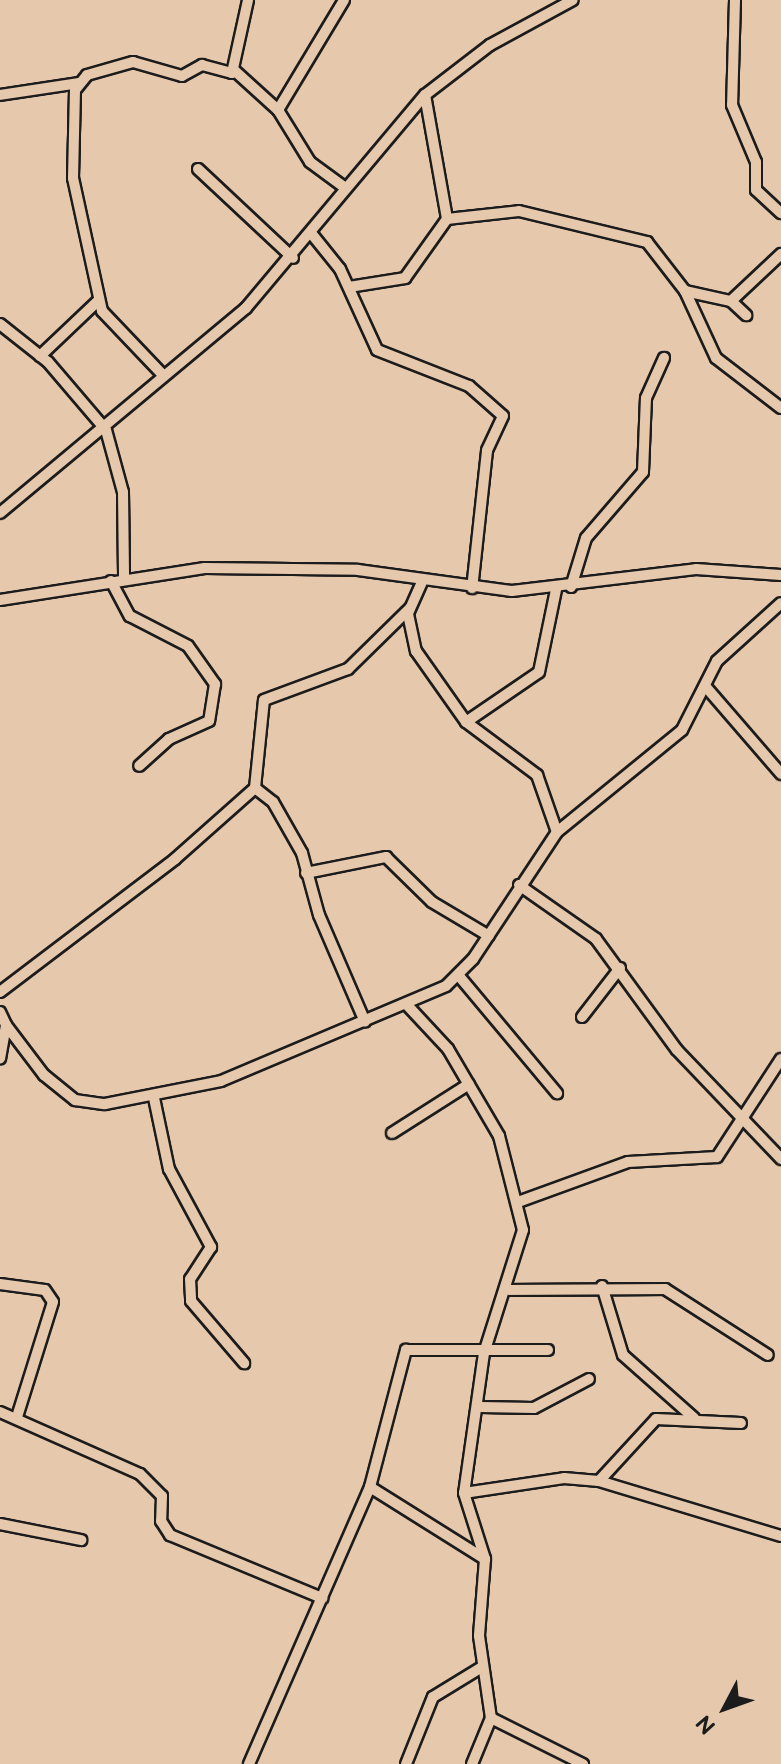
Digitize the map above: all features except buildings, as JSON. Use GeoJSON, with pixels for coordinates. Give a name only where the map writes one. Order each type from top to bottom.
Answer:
{"type":"FeatureCollection","features":[{"type":"Feature","properties":{"kind":"street"},"geometry":{"type":"LineString","coordinates":[[235,71],[248,0]]}},
{"type":"Feature","properties":{"kind":"street"},"geometry":{"type":"LineString","coordinates":[[278,110],[344,0]]}},
{"type":"Feature","properties":{"kind":"street"},"geometry":{"type":"LineString","coordinates":[[0,513],[106,430],[162,374],[246,308],[293,258],[344,187],[425,95],[490,45],[573,0]]}},
{"type":"Feature","properties":{"kind":"street"},"geometry":{"type":"LineString","coordinates":[[735,0],[732,105],[756,162],[756,190],[781,213]]}},
{"type":"Feature","properties":{"kind":"street"},"geometry":{"type":"LineString","coordinates":[[0,95],[79,83],[133,62],[182,76],[202,65],[235,71],[278,110],[300,150],[344,187]]}},
{"type":"Feature","properties":{"kind":"street"},"geometry":{"type":"LineString","coordinates":[[79,83],[72,171],[99,300],[162,374]]}},
{"type":"Feature","properties":{"kind":"street"},"geometry":{"type":"LineString","coordinates":[[349,287],[405,278],[447,219],[425,95]]}},
{"type":"Feature","properties":{"kind":"street"},"geometry":{"type":"LineString","coordinates":[[198,169],[293,258]]}},
{"type":"Feature","properties":{"kind":"street"},"geometry":{"type":"LineString","coordinates":[[447,219],[519,211],[633,238],[657,250],[685,291],[716,358],[781,408]]}},
{"type":"Feature","properties":{"kind":"street"},"geometry":{"type":"LineString","coordinates":[[311,233],[349,287],[377,350],[469,386],[503,416],[487,451],[472,588]]}},
{"type":"Feature","properties":{"kind":"street"},"geometry":{"type":"LineString","coordinates":[[731,301],[781,254]]}},
{"type":"Feature","properties":{"kind":"street"},"geometry":{"type":"LineString","coordinates":[[685,291],[731,301],[746,315]]}},
{"type":"Feature","properties":{"kind":"street"},"geometry":{"type":"LineString","coordinates":[[40,356],[99,300]]}},
{"type":"Feature","properties":{"kind":"street"},"geometry":{"type":"LineString","coordinates":[[0,324],[40,356],[106,430],[123,492],[124,580]]}},
{"type":"Feature","properties":{"kind":"street"},"geometry":{"type":"LineString","coordinates":[[571,587],[586,538],[643,472],[646,398],[664,358]]}},
{"type":"Feature","properties":{"kind":"street"},"geometry":{"type":"LineString","coordinates":[[0,600],[111,581],[287,568],[472,588],[556,590],[696,569],[781,575]]}},
{"type":"Feature","properties":{"kind":"street"},"geometry":{"type":"LineString","coordinates":[[111,581],[130,616],[188,646],[215,684],[209,721],[169,739],[139,766]]}},
{"type":"Feature","properties":{"kind":"street"},"geometry":{"type":"LineString","coordinates":[[0,992],[175,859],[255,788],[264,700],[348,669],[409,609],[422,582]]}},
{"type":"Feature","properties":{"kind":"street"},"geometry":{"type":"LineString","coordinates":[[466,722],[539,672],[556,590]]}},
{"type":"Feature","properties":{"kind":"street"},"geometry":{"type":"LineString","coordinates":[[0,1012],[6,1025],[44,1075],[75,1100],[154,1098],[221,1081],[408,1006],[459,976],[557,832],[682,730],[717,661],[781,603]]}},
{"type":"Feature","properties":{"kind":"street"},"geometry":{"type":"LineString","coordinates":[[409,609],[410,639],[466,722],[537,775],[557,832]]}},
{"type":"Feature","properties":{"kind":"street"},"geometry":{"type":"LineString","coordinates":[[706,687],[781,774]]}},
{"type":"Feature","properties":{"kind":"street"},"geometry":{"type":"LineString","coordinates":[[255,788],[290,828],[365,1022]]}},
{"type":"Feature","properties":{"kind":"street"},"geometry":{"type":"LineString","coordinates":[[306,873],[386,857],[432,902],[489,936]]}},
{"type":"Feature","properties":{"kind":"street"},"geometry":{"type":"LineString","coordinates":[[519,885],[596,939],[620,968],[663,1033],[781,1159]]}},
{"type":"Feature","properties":{"kind":"street"},"geometry":{"type":"LineString","coordinates":[[582,1017],[620,968]]}},
{"type":"Feature","properties":{"kind":"street"},"geometry":{"type":"LineString","coordinates":[[459,976],[557,1093]]}},
{"type":"Feature","properties":{"kind":"street"},"geometry":{"type":"LineString","coordinates":[[408,1006],[469,1084],[499,1136],[518,1202],[521,1249],[509,1290],[484,1353],[481,1407],[464,1493],[485,1559],[482,1667],[491,1718],[472,1764]]}},
{"type":"Feature","properties":{"kind":"street"},"geometry":{"type":"LineString","coordinates":[[0,1058],[6,1025]]}},
{"type":"Feature","properties":{"kind":"street"},"geometry":{"type":"LineString","coordinates":[[518,1202],[628,1162],[717,1157],[780,1062]]}},
{"type":"Feature","properties":{"kind":"street"},"geometry":{"type":"LineString","coordinates":[[392,1133],[469,1084]]}},
{"type":"Feature","properties":{"kind":"street"},"geometry":{"type":"LineString","coordinates":[[154,1098],[169,1169],[211,1247],[190,1279],[191,1301],[244,1363]]}},
{"type":"Feature","properties":{"kind":"street"},"geometry":{"type":"LineString","coordinates":[[0,1284],[45,1290],[53,1302],[17,1417]]}},
{"type":"Feature","properties":{"kind":"street"},"geometry":{"type":"LineString","coordinates":[[509,1290],[602,1286],[665,1289],[768,1355]]}},
{"type":"Feature","properties":{"kind":"street"},"geometry":{"type":"LineString","coordinates":[[602,1286],[623,1355],[696,1419]]}},
{"type":"Feature","properties":{"kind":"street"},"geometry":{"type":"LineString","coordinates":[[249,1764],[370,1487],[406,1350],[484,1353],[548,1350]]}},
{"type":"Feature","properties":{"kind":"street"},"geometry":{"type":"LineString","coordinates":[[481,1407],[534,1408],[589,1379]]}},
{"type":"Feature","properties":{"kind":"street"},"geometry":{"type":"LineString","coordinates":[[0,1412],[140,1474],[162,1496],[161,1521],[170,1535],[322,1598]]}},
{"type":"Feature","properties":{"kind":"street"},"geometry":{"type":"LineString","coordinates":[[599,1481],[656,1419],[741,1423]]}},
{"type":"Feature","properties":{"kind":"street"},"geometry":{"type":"LineString","coordinates":[[464,1493],[564,1478],[599,1481],[781,1536]]}},
{"type":"Feature","properties":{"kind":"street"},"geometry":{"type":"LineString","coordinates":[[370,1487],[485,1559]]}},
{"type":"Feature","properties":{"kind":"street"},"geometry":{"type":"LineString","coordinates":[[0,1524],[81,1540]]}},
{"type":"Feature","properties":{"kind":"street"},"geometry":{"type":"LineString","coordinates":[[406,1764],[433,1697],[482,1667]]}},
{"type":"Feature","properties":{"kind":"street"},"geometry":{"type":"LineString","coordinates":[[491,1718],[583,1764]]}}]}
